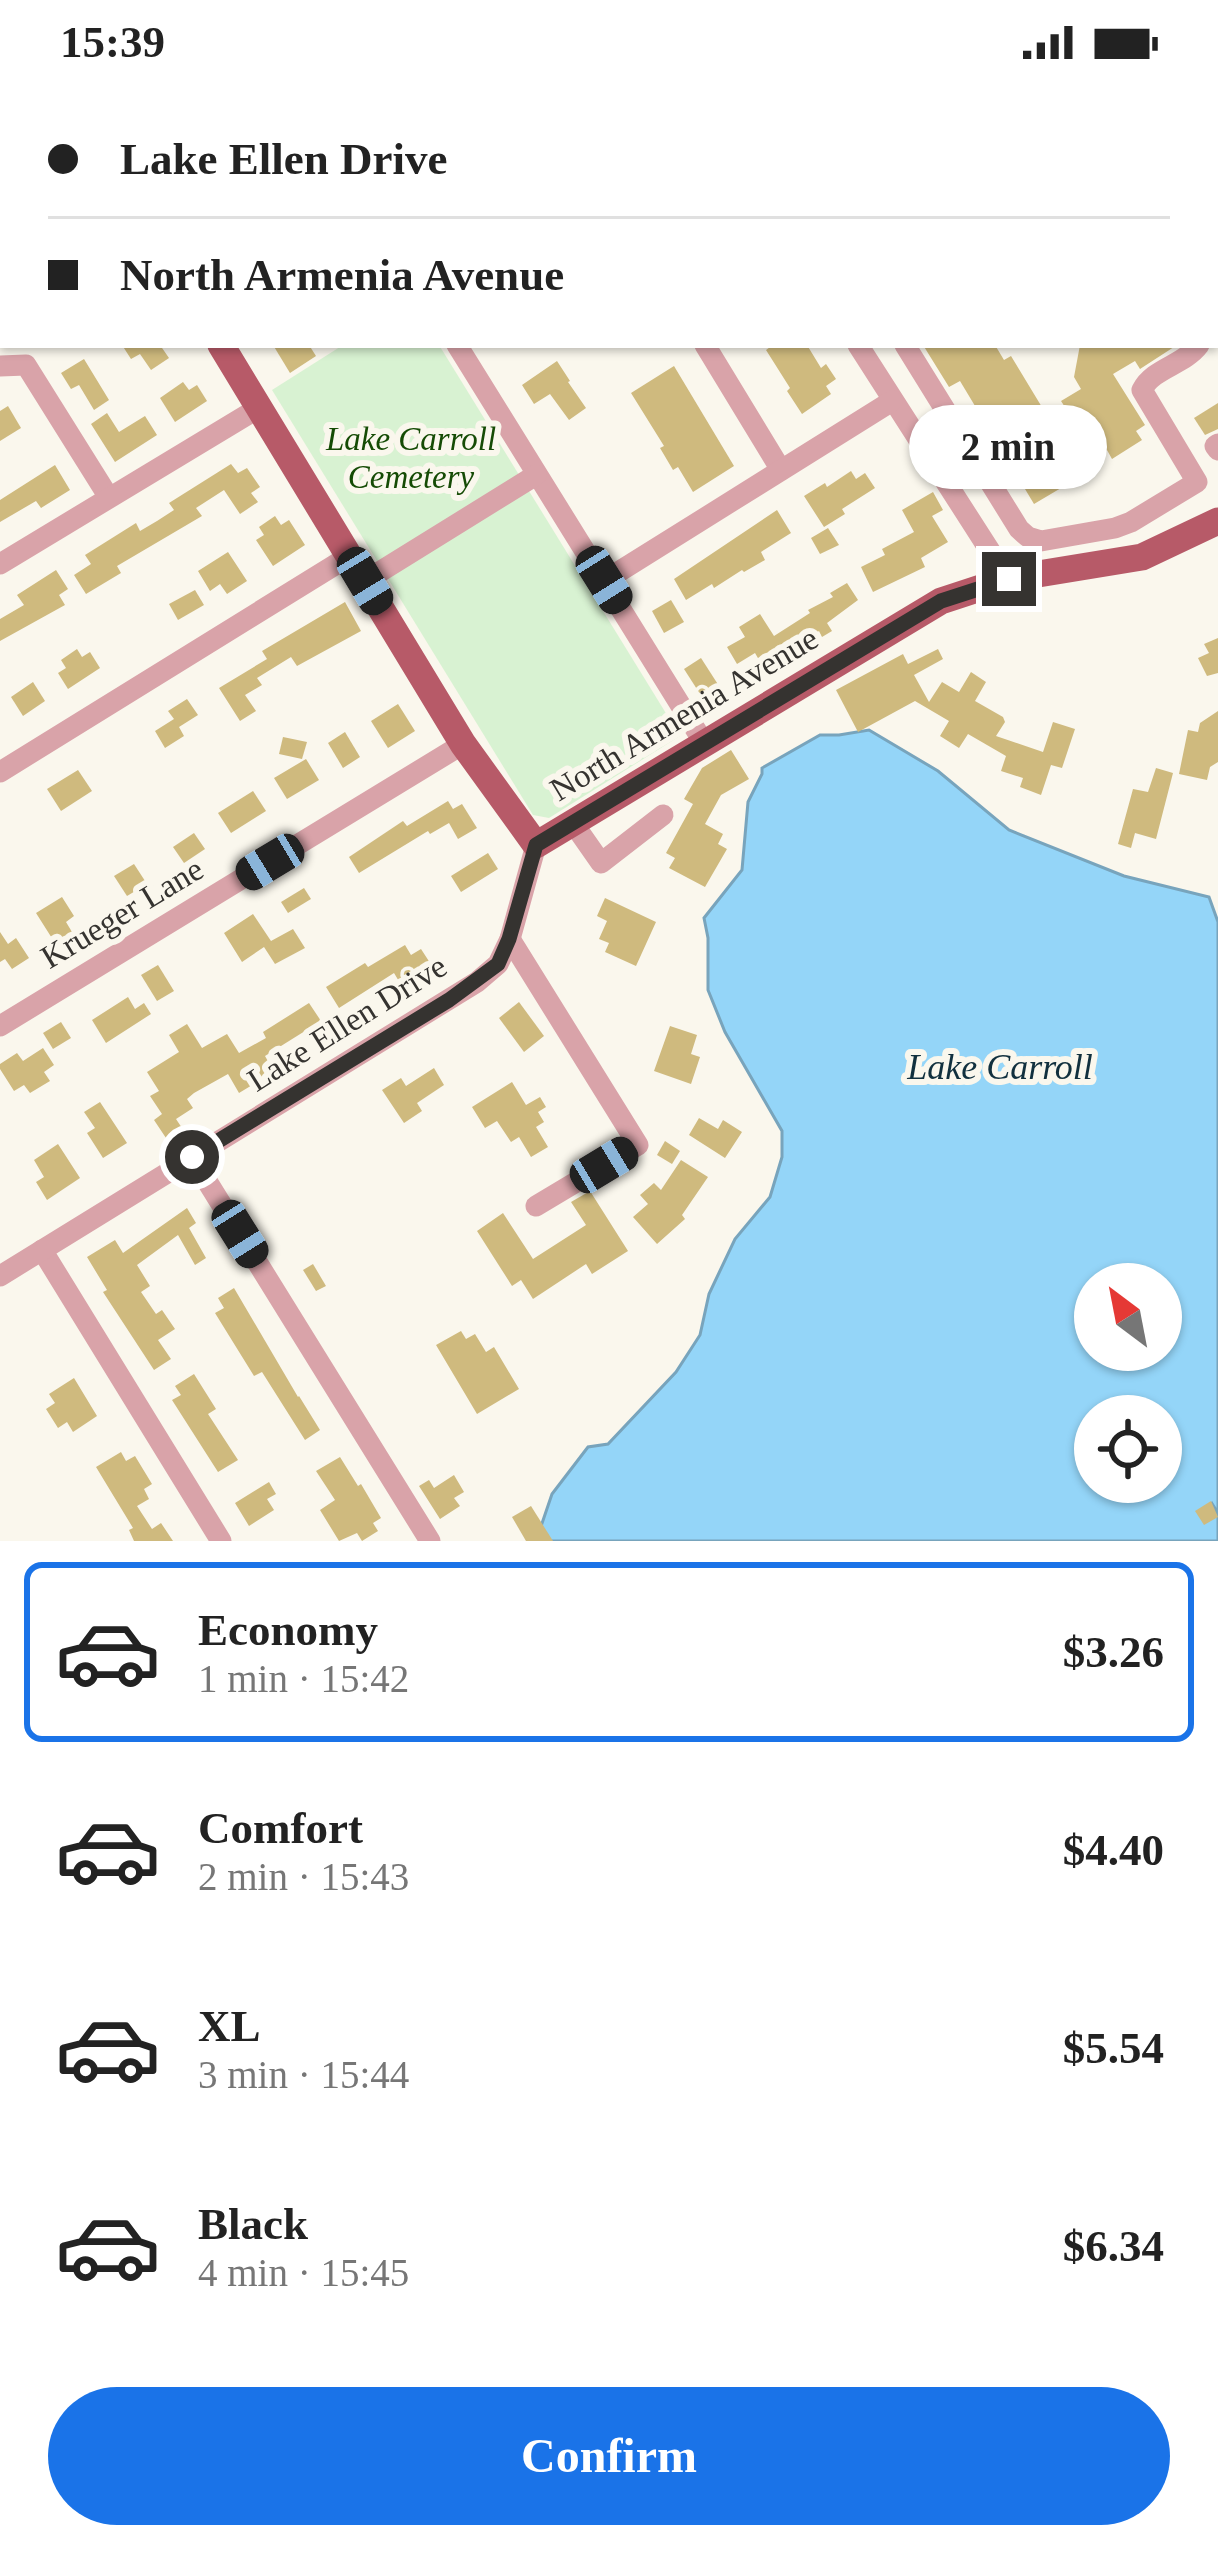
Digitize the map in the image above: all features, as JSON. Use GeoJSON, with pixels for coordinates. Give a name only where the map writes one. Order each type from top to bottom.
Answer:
{"type":"FeatureCollection","features":[{"type":"Feature","properties":{"kind":"main road","name":"North Armenia Avenue"},"geometry":{"type":"LineString","coordinates":[[223,348],[464,744],[536,845],[941,601],[1009,579],[1142,556],[1213,523]]}},
{"type":"Feature","properties":{"kind":"street"},"geometry":{"type":"LineString","coordinates":[[459,348],[704,743]]}},
{"type":"Feature","properties":{"kind":"street"},"geometry":{"type":"LineString","coordinates":[[707,348],[781,470]]}},
{"type":"Feature","properties":{"kind":"street"},"geometry":{"type":"LineString","coordinates":[[860,348],[1009,579]]}},
{"type":"Feature","properties":{"kind":"street"},"geometry":{"type":"LineString","coordinates":[[907,348],[1028,537],[1041,542],[1115,528],[1188,487]]}},
{"type":"Feature","properties":{"kind":"street"},"geometry":{"type":"LineString","coordinates":[[1196,348],[1147,380],[1142,390],[1188,487],[1213,523]]}},
{"type":"Feature","properties":{"kind":"street"},"geometry":{"type":"LineString","coordinates":[[0,366],[26,365],[108,496]]}},
{"type":"Feature","properties":{"kind":"street"},"geometry":{"type":"LineString","coordinates":[[604,580],[892,400]]}},
{"type":"Feature","properties":{"kind":"street"},"geometry":{"type":"LineString","coordinates":[[0,564],[260,406]]}},
{"type":"Feature","properties":{"kind":"street"},"geometry":{"type":"LineString","coordinates":[[365,581],[536,475]]}},
{"type":"Feature","properties":{"kind":"street"},"geometry":{"type":"LineString","coordinates":[[0,772],[351,555]]}},
{"type":"Feature","properties":{"kind":"street","name":"Krueger Lane"},"geometry":{"type":"LineString","coordinates":[[0,1026],[464,744]]}},
{"type":"Feature","properties":{"kind":"street"},"geometry":{"type":"LineString","coordinates":[[573,823],[601,863],[663,815]]}},
{"type":"Feature","properties":{"kind":"street","name":"Lake Ellen Drive"},"geometry":{"type":"LineString","coordinates":[[0,1276],[477,982],[498,964],[509,939],[536,845]]}},
{"type":"Feature","properties":{"kind":"street"},"geometry":{"type":"LineString","coordinates":[[509,939],[638,1145],[536,1206]]}},
{"type":"Feature","properties":{"kind":"street"},"geometry":{"type":"LineString","coordinates":[[192,1157],[430,1541]]}},
{"type":"Feature","properties":{"kind":"street"},"geometry":{"type":"LineString","coordinates":[[42,1250],[220,1541]]}},
{"type":"Feature","properties":{"kind":"green space","name":"Lake Carroll Cemetery"},"geometry":{"type":"Polygon","coordinates":[[[338,348],[441,348],[680,736],[549,818],[533,815],[272,390],[338,348]]]}},
{"type":"Feature","properties":{"kind":"water","name":"Lake Carroll"},"geometry":{"type":"Polygon","coordinates":[[[869,730],[938,771],[1009,830],[1124,876],[1209,897],[1218,922],[1218,1513],[1211,1502],[1218,1517],[1218,1541],[536,1541],[552,1494],[588,1447],[608,1444],[676,1372],[700,1335],[709,1294],[735,1239],[770,1197],[782,1157],[782,1131],[725,1032],[708,990],[704,918],[742,870],[748,802],[762,768],[820,735],[869,730]]]}},
{"type":"Feature","properties":{"kind":"building"},"geometry":{"type":"Polygon","coordinates":[[[124,348],[162,348],[169,358],[151,370],[140,354],[131,359],[124,348]]]}},
{"type":"Feature","properties":{"kind":"building"},"geometry":{"type":"Polygon","coordinates":[[[275,348],[311,348],[316,356],[290,373],[275,348]]]}},
{"type":"Feature","properties":{"kind":"building"},"geometry":{"type":"Polygon","coordinates":[[[809,348],[821,368],[826,364],[836,379],[826,386],[831,394],[802,414],[766,350],[809,348]]]}},
{"type":"Feature","properties":{"kind":"building"},"geometry":{"type":"Polygon","coordinates":[[[925,348],[997,348],[1004,360],[1011,356],[1083,475],[1034,504],[960,381],[949,387],[925,348]]]}},
{"type":"Feature","properties":{"kind":"building"},"geometry":{"type":"Polygon","coordinates":[[[1079,348],[1172,348],[1140,369],[1135,361],[1113,374],[1145,425],[1136,431],[1142,440],[1112,459],[1107,450],[1097,456],[1061,401],[1081,389],[1074,377],[1079,348]]]}},
{"type":"Feature","properties":{"kind":"building"},"geometry":{"type":"Polygon","coordinates":[[[84,359],[109,400],[94,410],[79,385],[71,389],[61,373],[84,359]]]}},
{"type":"Feature","properties":{"kind":"building"},"geometry":{"type":"Polygon","coordinates":[[[557,361],[586,408],[569,420],[550,394],[534,404],[522,385],[557,361]]]}},
{"type":"Feature","properties":{"kind":"building"},"geometry":{"type":"Polygon","coordinates":[[[674,366],[734,466],[693,492],[678,467],[673,470],[631,393],[674,366]]]}},
{"type":"Feature","properties":{"kind":"building"},"geometry":{"type":"Polygon","coordinates":[[[183,382],[189,390],[197,385],[207,401],[175,422],[160,398],[183,382]]]}},
{"type":"Feature","properties":{"kind":"building"},"geometry":{"type":"Polygon","coordinates":[[[1218,403],[1218,429],[1205,435],[1194,418],[1218,403]]]}},
{"type":"Feature","properties":{"kind":"building"},"geometry":{"type":"Polygon","coordinates":[[[8,406],[21,428],[0,441],[0,411],[8,406]]]}},
{"type":"Feature","properties":{"kind":"building"},"geometry":{"type":"Polygon","coordinates":[[[107,413],[119,432],[145,416],[157,435],[115,462],[91,424],[107,413]]]}},
{"type":"Feature","properties":{"kind":"building"},"geometry":{"type":"Polygon","coordinates":[[[231,464],[238,473],[247,468],[260,487],[251,493],[258,502],[240,514],[224,490],[196,508],[202,516],[117,566],[121,573],[86,594],[74,575],[91,564],[85,555],[136,523],[140,531],[157,521],[174,510],[169,503],[231,464]]]}},
{"type":"Feature","properties":{"kind":"building"},"geometry":{"type":"Polygon","coordinates":[[[55,465],[70,490],[41,508],[36,501],[0,522],[0,500],[55,465]]]}},
{"type":"Feature","properties":{"kind":"building"},"geometry":{"type":"Polygon","coordinates":[[[851,471],[856,479],[865,473],[875,488],[824,527],[804,496],[851,471]]]}},
{"type":"Feature","properties":{"kind":"building"},"geometry":{"type":"Polygon","coordinates":[[[933,492],[943,510],[932,516],[948,542],[921,558],[925,567],[873,592],[861,567],[914,532],[902,510],[933,492]]]}},
{"type":"Feature","properties":{"kind":"building"},"geometry":{"type":"Polygon","coordinates":[[[777,510],[791,533],[761,552],[765,560],[686,600],[674,579],[777,510]]]}},
{"type":"Feature","properties":{"kind":"building"},"geometry":{"type":"Polygon","coordinates":[[[275,516],[281,525],[289,520],[305,545],[273,566],[256,540],[264,535],[259,527],[275,516]]]}},
{"type":"Feature","properties":{"kind":"building"},"geometry":{"type":"Polygon","coordinates":[[[828,528],[839,545],[820,554],[811,538],[828,528]]]}},
{"type":"Feature","properties":{"kind":"building"},"geometry":{"type":"Polygon","coordinates":[[[228,552],[247,581],[227,594],[220,584],[210,591],[198,571],[228,552]]]}},
{"type":"Feature","properties":{"kind":"building"},"geometry":{"type":"Polygon","coordinates":[[[56,570],[68,589],[59,595],[65,605],[0,641],[0,619],[24,605],[17,595],[56,570]]]}},
{"type":"Feature","properties":{"kind":"building"},"geometry":{"type":"Polygon","coordinates":[[[847,583],[858,600],[827,623],[832,631],[822,637],[819,631],[762,665],[755,653],[737,664],[727,647],[745,637],[739,627],[760,614],[774,636],[847,583]]]}},
{"type":"Feature","properties":{"kind":"building"},"geometry":{"type":"Polygon","coordinates":[[[195,590],[204,605],[178,620],[169,604],[195,590]]]}},
{"type":"Feature","properties":{"kind":"building"},"geometry":{"type":"Polygon","coordinates":[[[671,600],[684,622],[664,633],[652,611],[671,600]]]}},
{"type":"Feature","properties":{"kind":"building"},"geometry":{"type":"Polygon","coordinates":[[[345,602],[361,631],[297,666],[291,657],[257,678],[262,685],[245,695],[256,711],[240,721],[219,688],[267,659],[262,651],[345,602]]]}},
{"type":"Feature","properties":{"kind":"building"},"geometry":{"type":"Polygon","coordinates":[[[1218,638],[1218,673],[1207,676],[1198,658],[1209,653],[1204,644],[1218,638]]]}},
{"type":"Feature","properties":{"kind":"building"},"geometry":{"type":"Polygon","coordinates":[[[77,649],[82,657],[90,652],[100,668],[68,689],[58,673],[66,668],[61,660],[77,649]]]}},
{"type":"Feature","properties":{"kind":"building"},"geometry":{"type":"Polygon","coordinates":[[[938,649],[943,659],[914,675],[929,702],[942,682],[959,692],[971,672],[986,682],[975,701],[1005,722],[996,736],[1043,752],[1053,722],[1075,729],[1062,768],[1051,765],[1041,795],[1020,787],[1023,778],[1001,771],[1006,756],[968,734],[959,748],[940,736],[949,721],[915,701],[858,732],[836,690],[903,654],[908,664],[938,649]]]}},
{"type":"Feature","properties":{"kind":"building"},"geometry":{"type":"Polygon","coordinates":[[[701,658],[719,686],[702,697],[684,669],[701,658]]]}},
{"type":"Feature","properties":{"kind":"building"},"geometry":{"type":"Polygon","coordinates":[[[33,682],[45,701],[23,716],[11,697],[33,682]]]}},
{"type":"Feature","properties":{"kind":"building"},"geometry":{"type":"Polygon","coordinates":[[[187,699],[198,715],[179,727],[184,736],[165,748],[155,731],[174,719],[168,711],[187,699]]]}},
{"type":"Feature","properties":{"kind":"building"},"geometry":{"type":"Polygon","coordinates":[[[398,704],[415,731],[388,748],[371,721],[398,704]]]}},
{"type":"Feature","properties":{"kind":"building"},"geometry":{"type":"Polygon","coordinates":[[[1218,711],[1218,762],[1210,767],[1207,780],[1179,774],[1188,730],[1198,732],[1200,723],[1218,711]]]}},
{"type":"Feature","properties":{"kind":"building"},"geometry":{"type":"Polygon","coordinates":[[[345,732],[360,757],[343,768],[328,743],[345,732]]]}},
{"type":"Feature","properties":{"kind":"building"},"geometry":{"type":"Polygon","coordinates":[[[283,737],[307,742],[302,759],[279,754],[283,737]]]}},
{"type":"Feature","properties":{"kind":"building"},"geometry":{"type":"Polygon","coordinates":[[[731,750],[749,779],[721,795],[705,824],[723,834],[718,844],[727,849],[705,887],[669,868],[675,858],[666,853],[693,804],[684,799],[702,768],[731,750]]]}},
{"type":"Feature","properties":{"kind":"building"},"geometry":{"type":"Polygon","coordinates":[[[306,759],[319,780],[287,799],[274,778],[306,759]]]}},
{"type":"Feature","properties":{"kind":"building"},"geometry":{"type":"Polygon","coordinates":[[[1156,768],[1173,773],[1156,839],[1135,833],[1131,848],[1118,844],[1133,789],[1148,792],[1156,768]]]}},
{"type":"Feature","properties":{"kind":"building"},"geometry":{"type":"Polygon","coordinates":[[[78,770],[92,791],[61,811],[47,789],[78,770]]]}},
{"type":"Feature","properties":{"kind":"building"},"geometry":{"type":"Polygon","coordinates":[[[253,791],[266,811],[231,833],[218,813],[253,791]]]}},
{"type":"Feature","properties":{"kind":"building"},"geometry":{"type":"Polygon","coordinates":[[[448,801],[453,809],[462,804],[477,828],[458,839],[449,823],[428,831],[359,873],[349,857],[403,821],[407,826],[448,801]]]}},
{"type":"Feature","properties":{"kind":"building"},"geometry":{"type":"Polygon","coordinates":[[[194,833],[205,849],[184,863],[173,847],[194,833]]]}},
{"type":"Feature","properties":{"kind":"building"},"geometry":{"type":"Polygon","coordinates":[[[488,853],[498,869],[461,892],[451,876],[488,853]]]}},
{"type":"Feature","properties":{"kind":"building"},"geometry":{"type":"Polygon","coordinates":[[[134,864],[147,884],[127,896],[114,876],[134,864]]]}},
{"type":"Feature","properties":{"kind":"building"},"geometry":{"type":"Polygon","coordinates":[[[304,888],[311,899],[288,913],[281,902],[304,888]]]}},
{"type":"Feature","properties":{"kind":"building"},"geometry":{"type":"Polygon","coordinates":[[[62,897],[74,916],[66,922],[72,932],[55,943],[36,913],[62,897]]]}},
{"type":"Feature","properties":{"kind":"building"},"geometry":{"type":"Polygon","coordinates":[[[605,898],[656,922],[636,966],[605,952],[609,943],[599,939],[607,921],[597,916],[605,898]]]}},
{"type":"Feature","properties":{"kind":"building"},"geometry":{"type":"Polygon","coordinates":[[[253,914],[271,941],[293,929],[305,948],[275,964],[264,947],[242,962],[224,933],[253,914]]]}},
{"type":"Feature","properties":{"kind":"building"},"geometry":{"type":"Polygon","coordinates":[[[0,932],[8,944],[16,938],[29,958],[12,969],[5,959],[0,962],[0,932]]]}},
{"type":"Feature","properties":{"kind":"building"},"geometry":{"type":"Polygon","coordinates":[[[405,945],[411,955],[421,949],[434,969],[403,988],[394,973],[339,1008],[326,987],[405,945]]]}},
{"type":"Feature","properties":{"kind":"building"},"geometry":{"type":"Polygon","coordinates":[[[158,965],[174,991],[157,1001],[141,975],[158,965]]]}},
{"type":"Feature","properties":{"kind":"building"},"geometry":{"type":"Polygon","coordinates":[[[128,997],[135,1009],[144,1003],[151,1014],[106,1043],[92,1020],[128,997]]]}},
{"type":"Feature","properties":{"kind":"building"},"geometry":{"type":"Polygon","coordinates":[[[519,1002],[544,1036],[524,1052],[499,1018],[519,1002]]]}},
{"type":"Feature","properties":{"kind":"building"},"geometry":{"type":"Polygon","coordinates":[[[309,1003],[321,1021],[265,1056],[274,1072],[239,1093],[228,1074],[194,1093],[187,1099],[193,1108],[176,1119],[182,1128],[166,1138],[154,1120],[162,1114],[150,1096],[159,1091],[147,1072],[179,1052],[169,1035],[187,1024],[202,1048],[227,1034],[239,1053],[309,1003]]]}},
{"type":"Feature","properties":{"kind":"building"},"geometry":{"type":"Polygon","coordinates":[[[61,1022],[71,1038],[53,1049],[43,1033],[61,1022]]]}},
{"type":"Feature","properties":{"kind":"building"},"geometry":{"type":"Polygon","coordinates":[[[670,1026],[697,1035],[691,1054],[700,1057],[691,1084],[654,1071],[670,1026]]]}},
{"type":"Feature","properties":{"kind":"building"},"geometry":{"type":"Polygon","coordinates":[[[43,1048],[54,1065],[44,1072],[50,1081],[30,1093],[24,1085],[14,1091],[0,1064],[17,1053],[23,1061],[43,1048]]]}},
{"type":"Feature","properties":{"kind":"building"},"geometry":{"type":"Polygon","coordinates":[[[434,1068],[444,1085],[417,1103],[422,1111],[404,1123],[382,1090],[401,1078],[406,1086],[434,1068]]]}},
{"type":"Feature","properties":{"kind":"building"},"geometry":{"type":"Polygon","coordinates":[[[512,1082],[526,1105],[540,1097],[546,1107],[538,1112],[544,1122],[536,1127],[548,1147],[531,1157],[519,1137],[511,1142],[497,1121],[485,1128],[472,1107],[512,1082]]]}},
{"type":"Feature","properties":{"kind":"building"},"geometry":{"type":"Polygon","coordinates":[[[100,1102],[127,1143],[103,1158],[87,1133],[95,1128],[84,1112],[100,1102]]]}},
{"type":"Feature","properties":{"kind":"building"},"geometry":{"type":"Polygon","coordinates":[[[699,1118],[718,1129],[723,1120],[742,1132],[725,1158],[689,1135],[699,1118]]]}},
{"type":"Feature","properties":{"kind":"building"},"geometry":{"type":"Polygon","coordinates":[[[665,1141],[680,1151],[672,1164],[657,1155],[665,1141]]]}},
{"type":"Feature","properties":{"kind":"building"},"geometry":{"type":"Polygon","coordinates":[[[58,1144],[80,1178],[47,1200],[36,1182],[44,1177],[34,1160],[58,1144]]]}},
{"type":"Feature","properties":{"kind":"building"},"geometry":{"type":"Polygon","coordinates":[[[681,1160],[708,1177],[682,1215],[685,1219],[657,1244],[633,1217],[648,1204],[640,1195],[654,1183],[661,1190],[681,1160]]]}},
{"type":"Feature","properties":{"kind":"building"},"geometry":{"type":"Polygon","coordinates":[[[590,1191],[628,1251],[592,1274],[586,1264],[533,1299],[521,1280],[512,1286],[477,1231],[503,1213],[533,1259],[586,1225],[571,1202],[590,1191]]]}},
{"type":"Feature","properties":{"kind":"building"},"geometry":{"type":"Polygon","coordinates":[[[187,1208],[196,1223],[189,1228],[206,1258],[195,1265],[178,1235],[137,1265],[150,1286],[141,1292],[156,1314],[162,1310],[175,1329],[158,1340],[171,1359],[154,1370],[103,1292],[107,1290],[87,1257],[115,1240],[123,1253],[187,1208]]]}},
{"type":"Feature","properties":{"kind":"building"},"geometry":{"type":"Polygon","coordinates":[[[313,1264],[326,1286],[316,1291],[303,1270],[313,1264]]]}},
{"type":"Feature","properties":{"kind":"building"},"geometry":{"type":"Polygon","coordinates":[[[234,1288],[320,1430],[305,1440],[262,1372],[254,1376],[215,1313],[224,1308],[218,1298],[234,1288]]]}},
{"type":"Feature","properties":{"kind":"building"},"geometry":{"type":"Polygon","coordinates":[[[461,1331],[466,1339],[475,1334],[486,1352],[494,1347],[519,1389],[477,1414],[436,1345],[461,1331]]]}},
{"type":"Feature","properties":{"kind":"building"},"geometry":{"type":"Polygon","coordinates":[[[194,1374],[216,1409],[208,1414],[238,1460],[218,1472],[172,1400],[181,1395],[175,1386],[194,1374]]]}},
{"type":"Feature","properties":{"kind":"building"},"geometry":{"type":"Polygon","coordinates":[[[74,1378],[97,1416],[73,1432],[67,1422],[58,1428],[46,1409],[55,1403],[49,1394],[74,1378]]]}},
{"type":"Feature","properties":{"kind":"building"},"geometry":{"type":"Polygon","coordinates":[[[121,1452],[126,1461],[135,1456],[152,1484],[144,1489],[149,1499],[137,1506],[152,1529],[161,1523],[173,1541],[134,1541],[129,1530],[133,1528],[96,1467],[121,1452]]]}},
{"type":"Feature","properties":{"kind":"building"},"geometry":{"type":"Polygon","coordinates":[[[340,1457],[381,1518],[373,1523],[378,1531],[362,1541],[357,1533],[339,1541],[320,1510],[335,1500],[316,1471],[340,1457]]]}},
{"type":"Feature","properties":{"kind":"building"},"geometry":{"type":"Polygon","coordinates":[[[454,1475],[464,1492],[454,1498],[460,1506],[440,1519],[419,1486],[429,1480],[434,1488],[454,1475]]]}},
{"type":"Feature","properties":{"kind":"building"},"geometry":{"type":"Polygon","coordinates":[[[269,1482],[276,1494],[267,1499],[274,1510],[249,1526],[235,1503],[269,1482]]]}},
{"type":"Feature","properties":{"kind":"building"},"geometry":{"type":"Polygon","coordinates":[[[1211,1501],[1218,1517],[1204,1525],[1195,1511],[1211,1501]]]}},
{"type":"Feature","properties":{"kind":"building"},"geometry":{"type":"Polygon","coordinates":[[[531,1506],[553,1541],[526,1541],[512,1517],[531,1506]]]}},
{"type":"Feature","properties":{"kind":"route"},"geometry":{"type":"LineString","coordinates":[[192,1157],[449,1000],[498,964],[536,845],[941,601],[1009,579]]}}]}
